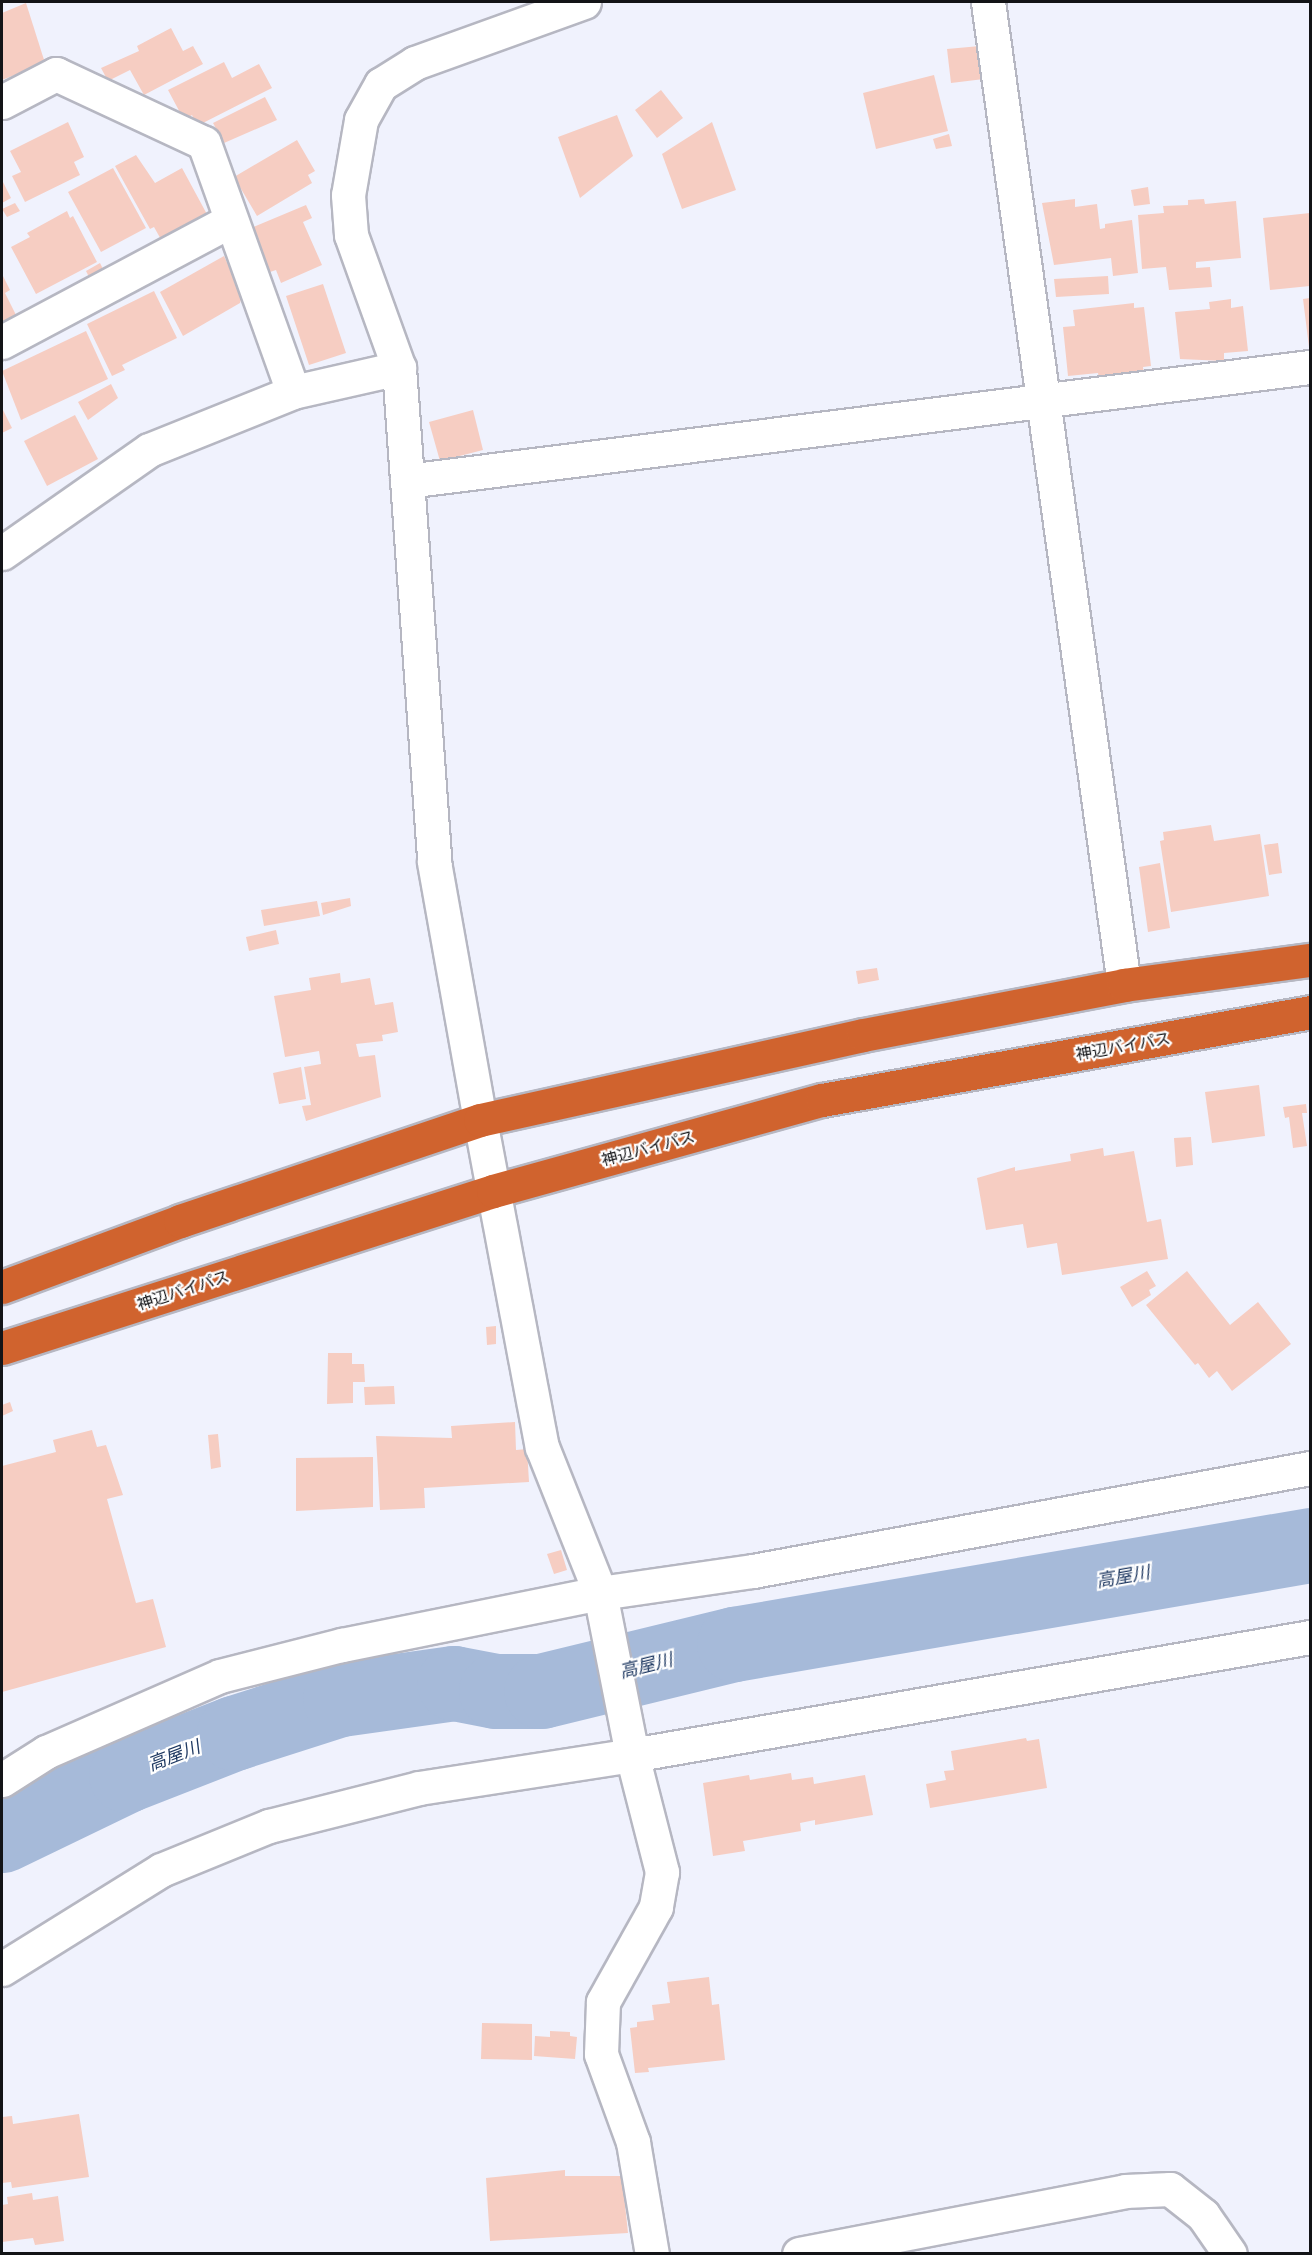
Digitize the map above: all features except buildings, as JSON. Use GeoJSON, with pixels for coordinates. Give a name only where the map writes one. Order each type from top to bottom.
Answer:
{"type":"FeatureCollection","features":[{"type":"Feature","properties":{"kind":"highway"},"geometry":{"type":"LineString","coordinates":[[2,1287],[180,1221],[480,1120],[863,1035],[1125,985],[1311,960]]}},
{"type":"Feature","properties":{"kind":"highway","name":"神辺バイパス"},"geometry":{"type":"LineString","coordinates":[[2,1348],[493,1191],[822,1100],[1311,1012]]}},
{"type":"Feature","properties":{"kind":"street"},"geometry":{"type":"LineString","coordinates":[[584,2],[415,63],[381,84],[361,120],[348,195],[351,235],[399,368],[434,862],[493,1191],[542,1447],[603,1604],[631,1750],[662,1872],[656,1907],[603,2002],[601,2054],[633,2142],[651,2253]]}},
{"type":"Feature","properties":{"kind":"street"},"geometry":{"type":"LineString","coordinates":[[988,2],[1125,985]]}},
{"type":"Feature","properties":{"kind":"street"},"geometry":{"type":"LineString","coordinates":[[2,102],[56,74],[204,143],[293,392]]}},
{"type":"Feature","properties":{"kind":"street"},"geometry":{"type":"LineString","coordinates":[[2,342],[230,221]]}},
{"type":"Feature","properties":{"kind":"street"},"geometry":{"type":"LineString","coordinates":[[407,481],[1311,367]]}},
{"type":"Feature","properties":{"kind":"street"},"geometry":{"type":"LineString","coordinates":[[2,552],[149,450],[293,392],[399,368]]}},
{"type":"Feature","properties":{"kind":"street"},"geometry":{"type":"LineString","coordinates":[[2,1780],[46,1752],[220,1676],[342,1645],[603,1604],[753,1571],[1311,1468]]}},
{"type":"Feature","properties":{"kind":"street"},"geometry":{"type":"LineString","coordinates":[[2,1968],[161,1870],[269,1826],[419,1788],[631,1750],[1311,1637]]}},
{"type":"Feature","properties":{"kind":"street"},"geometry":{"type":"LineString","coordinates":[[799,2253],[1125,2192],[1170,2189],[1203,2215],[1230,2253]]}},
{"type":"Feature","properties":{"kind":"waterway","name":"高屋川"},"geometry":{"type":"LineString","coordinates":[[2,1835],[126,1775],[234,1733],[340,1699],[454,1683],[496,1691],[541,1691],[734,1644],[1310,1545]]}}]}
